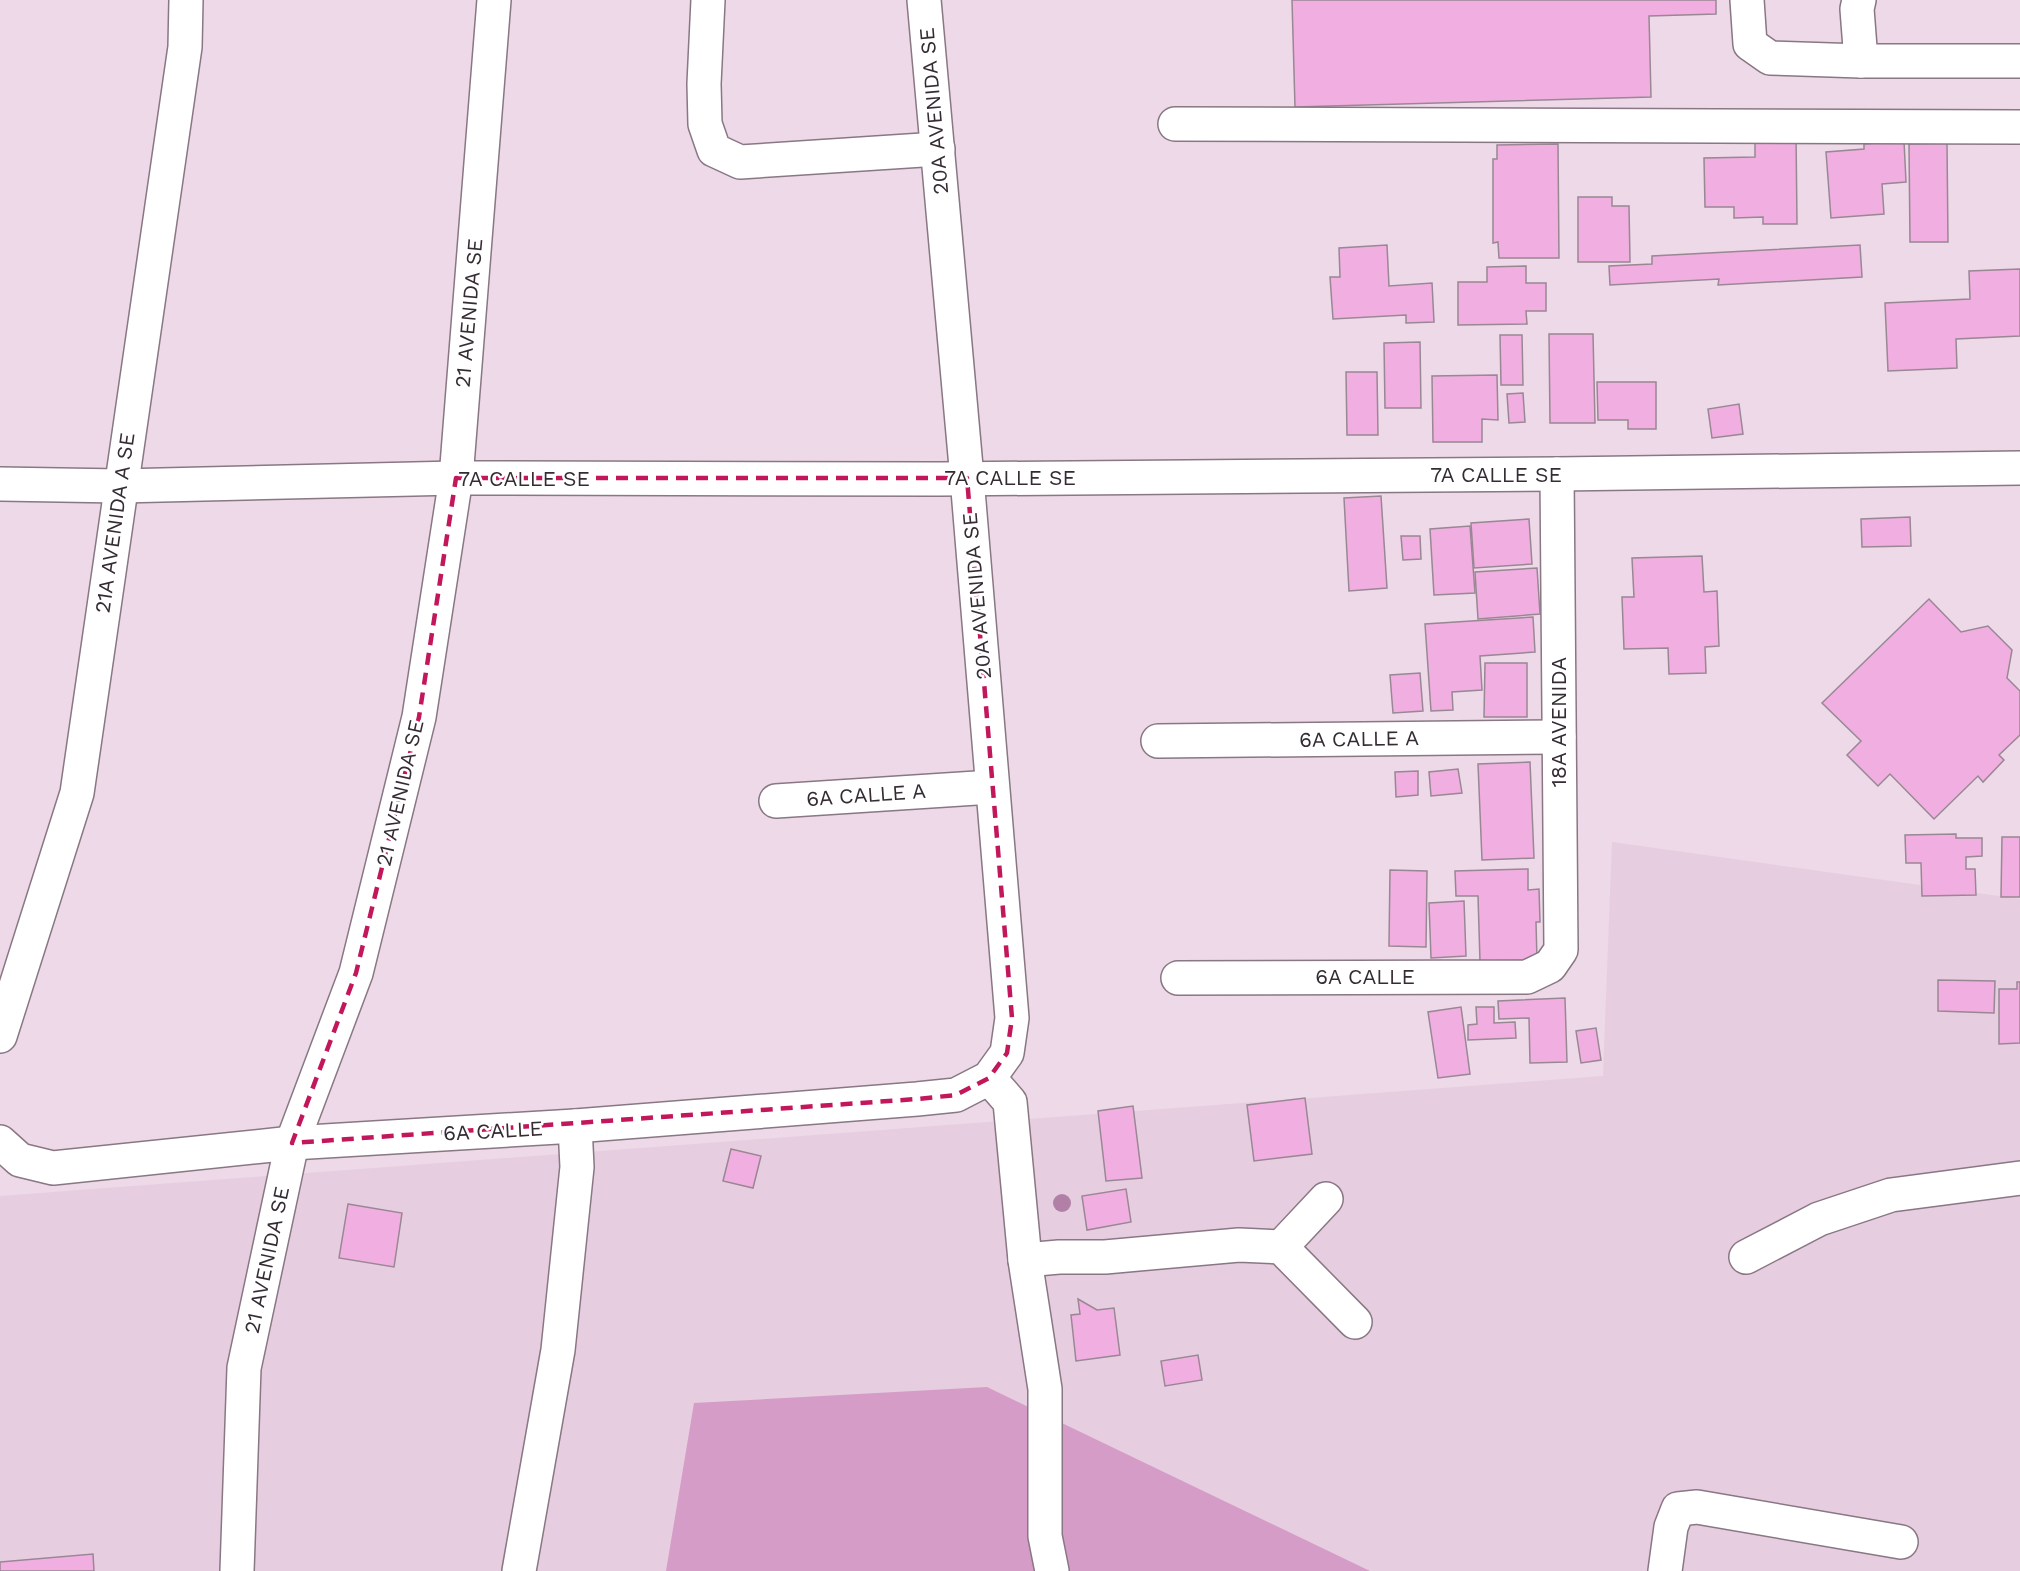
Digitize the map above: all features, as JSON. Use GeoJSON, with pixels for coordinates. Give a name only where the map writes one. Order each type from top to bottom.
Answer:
{"type":"FeatureCollection","features":[{"type":"Feature","properties":{"kind":"street","name":"21A AVENIDA A SE"},"geometry":{"type":"LineString","coordinates":[[0,1036],[77,793],[185,47],[186,0]]}},
{"type":"Feature","properties":{"kind":"street","name":"21 AVENIDA SE"},"geometry":{"type":"LineString","coordinates":[[237,1571],[244,1368],[292,1143],[356,973],[419,717],[456,478],[494,0]]}},
{"type":"Feature","properties":{"kind":"street"},"geometry":{"type":"LineString","coordinates":[[708,0],[704,84],[705,124],[714,150],[740,162],[938,149]]}},
{"type":"Feature","properties":{"kind":"street","name":"20A AVENIDA SE"},"geometry":{"type":"LineString","coordinates":[[924,0],[1012,1018],[1007,1053],[989,1078]]}},
{"type":"Feature","properties":{"kind":"street"},"geometry":{"type":"LineString","coordinates":[[1747,0],[1750,44],[1770,58],[1861,61],[2020,61]]}},
{"type":"Feature","properties":{"kind":"street"},"geometry":{"type":"LineString","coordinates":[[1859,0],[1857,9],[1861,61]]}},
{"type":"Feature","properties":{"kind":"street"},"geometry":{"type":"LineString","coordinates":[[1175,124],[2020,127]]}},
{"type":"Feature","properties":{"kind":"street","name":"7A CALLE SE"},"geometry":{"type":"LineString","coordinates":[[0,484],[120,486],[456,478],[967,478],[2020,468]]}},
{"type":"Feature","properties":{"kind":"street","name":"18A AVENIDA"},"geometry":{"type":"LineString","coordinates":[[1550,966],[1561,950],[1557,474]]}},
{"type":"Feature","properties":{"kind":"street","name":"6A CALLE A"},"geometry":{"type":"LineString","coordinates":[[1158,741],[1560,736]]}},
{"type":"Feature","properties":{"kind":"street","name":"6A CALLE A"},"geometry":{"type":"LineString","coordinates":[[776,801],[992,786]]}},
{"type":"Feature","properties":{"kind":"street","name":"6A CALLE"},"geometry":{"type":"LineString","coordinates":[[1178,978],[1527,977],[1550,966]]}},
{"type":"Feature","properties":{"kind":"street"},"geometry":{"type":"LineString","coordinates":[[989,1078],[1010,1102],[1025,1260],[1045,1389],[1045,1536],[1052,1571]]}},
{"type":"Feature","properties":{"kind":"street","name":"6A CALLE"},"geometry":{"type":"LineString","coordinates":[[0,1142],[20,1160],[53,1168],[292,1143],[575,1126],[956,1095],[989,1078]]}},
{"type":"Feature","properties":{"kind":"street"},"geometry":{"type":"LineString","coordinates":[[519,1571],[558,1350],[577,1167],[575,1126]]}},
{"type":"Feature","properties":{"kind":"street"},"geometry":{"type":"LineString","coordinates":[[1746,1257],[1819,1219],[1891,1195],[2020,1178]]}},
{"type":"Feature","properties":{"kind":"street"},"geometry":{"type":"LineString","coordinates":[[1281,1246],[1326,1199]]}},
{"type":"Feature","properties":{"kind":"street"},"geometry":{"type":"LineString","coordinates":[[1025,1260],[1105,1257],[1239,1245],[1281,1246],[1355,1322]]}},
{"type":"Feature","properties":{"kind":"street"},"geometry":{"type":"LineString","coordinates":[[1665,1571],[1671,1527],[1678,1509],[1697,1507],[1901,1542]]}},
{"type":"Feature","properties":{"kind":"highlighted area"},"geometry":{"type":"Polygon","coordinates":[[[456,478],[967,478],[1012,1018],[1007,1053],[989,1078],[956,1095],[917,1099],[292,1143],[356,973],[419,717],[456,478]]]}},
{"type":"Feature","properties":{"kind":"shaded area"},"geometry":{"type":"Polygon","coordinates":[[[1612,842],[2020,899],[2020,1571],[0,1571],[0,1196],[1603,1076],[1612,842]]]}},
{"type":"Feature","properties":{"kind":"shaded area"},"geometry":{"type":"Polygon","coordinates":[[[987,1387],[1370,1571],[666,1571],[694,1403],[987,1387]]]}},
{"type":"Feature","properties":{"kind":"building"},"geometry":{"type":"Polygon","coordinates":[[[1292,0],[1716,0],[1716,14],[1649,16],[1651,97],[1295,107],[1292,0]]]}},
{"type":"Feature","properties":{"kind":"building"},"geometry":{"type":"Polygon","coordinates":[[[1755,133],[1796,133],[1797,224],[1763,224],[1763,217],[1734,218],[1734,207],[1705,207],[1704,158],[1755,157],[1755,133]]]}},
{"type":"Feature","properties":{"kind":"building"},"geometry":{"type":"Polygon","coordinates":[[[1904,141],[1906,182],[1882,184],[1884,214],[1831,218],[1826,152],[1864,149],[1864,144],[1904,141]]]}},
{"type":"Feature","properties":{"kind":"building"},"geometry":{"type":"Polygon","coordinates":[[[1947,143],[1948,242],[1910,242],[1909,144],[1947,143]]]}},
{"type":"Feature","properties":{"kind":"building"},"geometry":{"type":"Polygon","coordinates":[[[1558,144],[1559,258],[1499,258],[1498,242],[1493,243],[1493,159],[1497,159],[1497,145],[1558,144]]]}},
{"type":"Feature","properties":{"kind":"building"},"geometry":{"type":"Polygon","coordinates":[[[1578,197],[1612,197],[1612,206],[1629,206],[1630,262],[1578,262],[1578,197]]]}},
{"type":"Feature","properties":{"kind":"building"},"geometry":{"type":"Polygon","coordinates":[[[1387,245],[1389,286],[1432,283],[1434,322],[1406,323],[1406,315],[1333,319],[1330,277],[1340,277],[1339,248],[1387,245]]]}},
{"type":"Feature","properties":{"kind":"building"},"geometry":{"type":"Polygon","coordinates":[[[1860,245],[1862,277],[1718,285],[1719,279],[1610,285],[1609,266],[1652,264],[1652,256],[1860,245]]]}},
{"type":"Feature","properties":{"kind":"building"},"geometry":{"type":"Polygon","coordinates":[[[1526,266],[1526,283],[1546,283],[1546,311],[1526,311],[1527,324],[1458,325],[1458,282],[1487,282],[1487,267],[1526,266]]]}},
{"type":"Feature","properties":{"kind":"building"},"geometry":{"type":"Polygon","coordinates":[[[2020,269],[2020,336],[1956,339],[1957,368],[1888,371],[1885,303],[1970,299],[1969,271],[2020,269]]]}},
{"type":"Feature","properties":{"kind":"building"},"geometry":{"type":"Polygon","coordinates":[[[1549,334],[1593,334],[1595,423],[1550,423],[1549,334]]]}},
{"type":"Feature","properties":{"kind":"building"},"geometry":{"type":"Polygon","coordinates":[[[1500,335],[1522,335],[1523,385],[1501,385],[1500,335]]]}},
{"type":"Feature","properties":{"kind":"building"},"geometry":{"type":"Polygon","coordinates":[[[1420,342],[1421,408],[1385,408],[1384,343],[1420,342]]]}},
{"type":"Feature","properties":{"kind":"building"},"geometry":{"type":"Polygon","coordinates":[[[1346,372],[1377,372],[1378,435],[1347,435],[1346,372]]]}},
{"type":"Feature","properties":{"kind":"building"},"geometry":{"type":"Polygon","coordinates":[[[1497,375],[1498,420],[1482,419],[1482,442],[1433,442],[1432,376],[1497,375]]]}},
{"type":"Feature","properties":{"kind":"building"},"geometry":{"type":"Polygon","coordinates":[[[1597,382],[1656,382],[1656,429],[1628,429],[1628,420],[1598,420],[1597,382]]]}},
{"type":"Feature","properties":{"kind":"building"},"geometry":{"type":"Polygon","coordinates":[[[1523,393],[1525,422],[1509,423],[1507,394],[1523,393]]]}},
{"type":"Feature","properties":{"kind":"building"},"geometry":{"type":"Polygon","coordinates":[[[1739,404],[1743,434],[1712,438],[1708,409],[1739,404]]]}},
{"type":"Feature","properties":{"kind":"building"},"geometry":{"type":"Polygon","coordinates":[[[1381,496],[1387,588],[1349,591],[1344,498],[1381,496]]]}},
{"type":"Feature","properties":{"kind":"building"},"geometry":{"type":"Polygon","coordinates":[[[1910,517],[1911,546],[1862,547],[1861,519],[1910,517]]]}},
{"type":"Feature","properties":{"kind":"building"},"geometry":{"type":"Polygon","coordinates":[[[1529,519],[1532,564],[1474,568],[1471,523],[1529,519]]]}},
{"type":"Feature","properties":{"kind":"building"},"geometry":{"type":"Polygon","coordinates":[[[1470,526],[1475,593],[1434,595],[1430,529],[1470,526]]]}},
{"type":"Feature","properties":{"kind":"building"},"geometry":{"type":"Polygon","coordinates":[[[1401,536],[1420,536],[1421,559],[1403,560],[1401,536]]]}},
{"type":"Feature","properties":{"kind":"building"},"geometry":{"type":"Polygon","coordinates":[[[1702,556],[1704,592],[1717,591],[1719,646],[1705,647],[1706,673],[1669,674],[1668,648],[1624,649],[1622,597],[1634,597],[1632,558],[1702,556]]]}},
{"type":"Feature","properties":{"kind":"building"},"geometry":{"type":"Polygon","coordinates":[[[1537,568],[1540,614],[1478,619],[1475,572],[1537,568]]]}},
{"type":"Feature","properties":{"kind":"building"},"geometry":{"type":"Polygon","coordinates":[[[1929,599],[1961,632],[1988,626],[2012,650],[2007,678],[2020,691],[2020,735],[1999,755],[2004,760],[1983,782],[1978,776],[1934,819],[1890,774],[1878,786],[1847,755],[1861,741],[1822,703],[1929,599]]]}},
{"type":"Feature","properties":{"kind":"building"},"geometry":{"type":"Polygon","coordinates":[[[1533,617],[1535,652],[1480,656],[1482,690],[1452,692],[1453,710],[1431,711],[1425,624],[1533,617]]]}},
{"type":"Feature","properties":{"kind":"building"},"geometry":{"type":"Polygon","coordinates":[[[1485,663],[1527,663],[1527,717],[1484,717],[1485,663]]]}},
{"type":"Feature","properties":{"kind":"building"},"geometry":{"type":"Polygon","coordinates":[[[1420,673],[1423,711],[1393,713],[1390,675],[1420,673]]]}},
{"type":"Feature","properties":{"kind":"building"},"geometry":{"type":"Polygon","coordinates":[[[1530,762],[1534,858],[1482,860],[1478,764],[1530,762]]]}},
{"type":"Feature","properties":{"kind":"building"},"geometry":{"type":"Polygon","coordinates":[[[1458,769],[1462,793],[1431,796],[1429,772],[1458,769]]]}},
{"type":"Feature","properties":{"kind":"building"},"geometry":{"type":"Polygon","coordinates":[[[1418,771],[1418,795],[1396,797],[1395,772],[1418,771]]]}},
{"type":"Feature","properties":{"kind":"building"},"geometry":{"type":"Polygon","coordinates":[[[1956,834],[1956,838],[1982,838],[1982,856],[1966,857],[1966,869],[1975,869],[1976,895],[1922,896],[1921,863],[1906,863],[1905,835],[1956,834]]]}},
{"type":"Feature","properties":{"kind":"building"},"geometry":{"type":"Polygon","coordinates":[[[2002,837],[2020,837],[2020,897],[2001,897],[2002,837]]]}},
{"type":"Feature","properties":{"kind":"building"},"geometry":{"type":"Polygon","coordinates":[[[1528,869],[1528,890],[1539,889],[1540,922],[1536,922],[1537,960],[1480,961],[1478,896],[1456,896],[1455,871],[1528,869]]]}},
{"type":"Feature","properties":{"kind":"building"},"geometry":{"type":"Polygon","coordinates":[[[1390,870],[1427,871],[1426,947],[1389,946],[1390,870]]]}},
{"type":"Feature","properties":{"kind":"building"},"geometry":{"type":"Polygon","coordinates":[[[1464,901],[1466,956],[1431,958],[1429,903],[1464,901]]]}},
{"type":"Feature","properties":{"kind":"building"},"geometry":{"type":"Polygon","coordinates":[[[1938,980],[1995,981],[1994,1013],[1938,1011],[1938,980]]]}},
{"type":"Feature","properties":{"kind":"building"},"geometry":{"type":"Polygon","coordinates":[[[2017,982],[2020,982],[2020,1043],[1999,1044],[1999,989],[2017,989],[2017,982]]]}},
{"type":"Feature","properties":{"kind":"building"},"geometry":{"type":"Polygon","coordinates":[[[1565,998],[1567,1062],[1530,1063],[1529,1018],[1499,1019],[1498,1001],[1565,998]]]}},
{"type":"Feature","properties":{"kind":"building"},"geometry":{"type":"Polygon","coordinates":[[[1461,1007],[1470,1074],[1438,1078],[1428,1012],[1461,1007]]]}},
{"type":"Feature","properties":{"kind":"building"},"geometry":{"type":"Polygon","coordinates":[[[1476,1007],[1494,1007],[1494,1023],[1515,1022],[1516,1038],[1468,1040],[1468,1025],[1477,1024],[1476,1007]]]}},
{"type":"Feature","properties":{"kind":"building"},"geometry":{"type":"Polygon","coordinates":[[[1596,1028],[1601,1060],[1581,1063],[1576,1031],[1596,1028]]]}},
{"type":"Feature","properties":{"kind":"building"},"geometry":{"type":"Polygon","coordinates":[[[1305,1098],[1312,1154],[1254,1161],[1247,1105],[1305,1098]]]}},
{"type":"Feature","properties":{"kind":"building"},"geometry":{"type":"Polygon","coordinates":[[[1133,1106],[1142,1178],[1106,1181],[1098,1111],[1133,1106]]]}},
{"type":"Feature","properties":{"kind":"building"},"geometry":{"type":"Polygon","coordinates":[[[731,1149],[761,1156],[753,1188],[723,1181],[731,1149]]]}},
{"type":"Feature","properties":{"kind":"building"},"geometry":{"type":"Polygon","coordinates":[[[1126,1189],[1131,1222],[1087,1230],[1082,1196],[1126,1189]]]}},
{"type":"Feature","properties":{"kind":"building"},"geometry":{"type":"Polygon","coordinates":[[[348,1204],[402,1213],[394,1267],[339,1258],[348,1204]]]}},
{"type":"Feature","properties":{"kind":"building"},"geometry":{"type":"Polygon","coordinates":[[[1078,1299],[1097,1310],[1114,1308],[1120,1355],[1076,1361],[1071,1315],[1080,1314],[1078,1299]]]}},
{"type":"Feature","properties":{"kind":"building"},"geometry":{"type":"Polygon","coordinates":[[[1198,1355],[1202,1380],[1165,1386],[1161,1361],[1198,1355]]]}},
{"type":"Feature","properties":{"kind":"building"},"geometry":{"type":"Polygon","coordinates":[[[93,1554],[94,1571],[0,1571],[0,1562],[93,1554]]]}}]}
